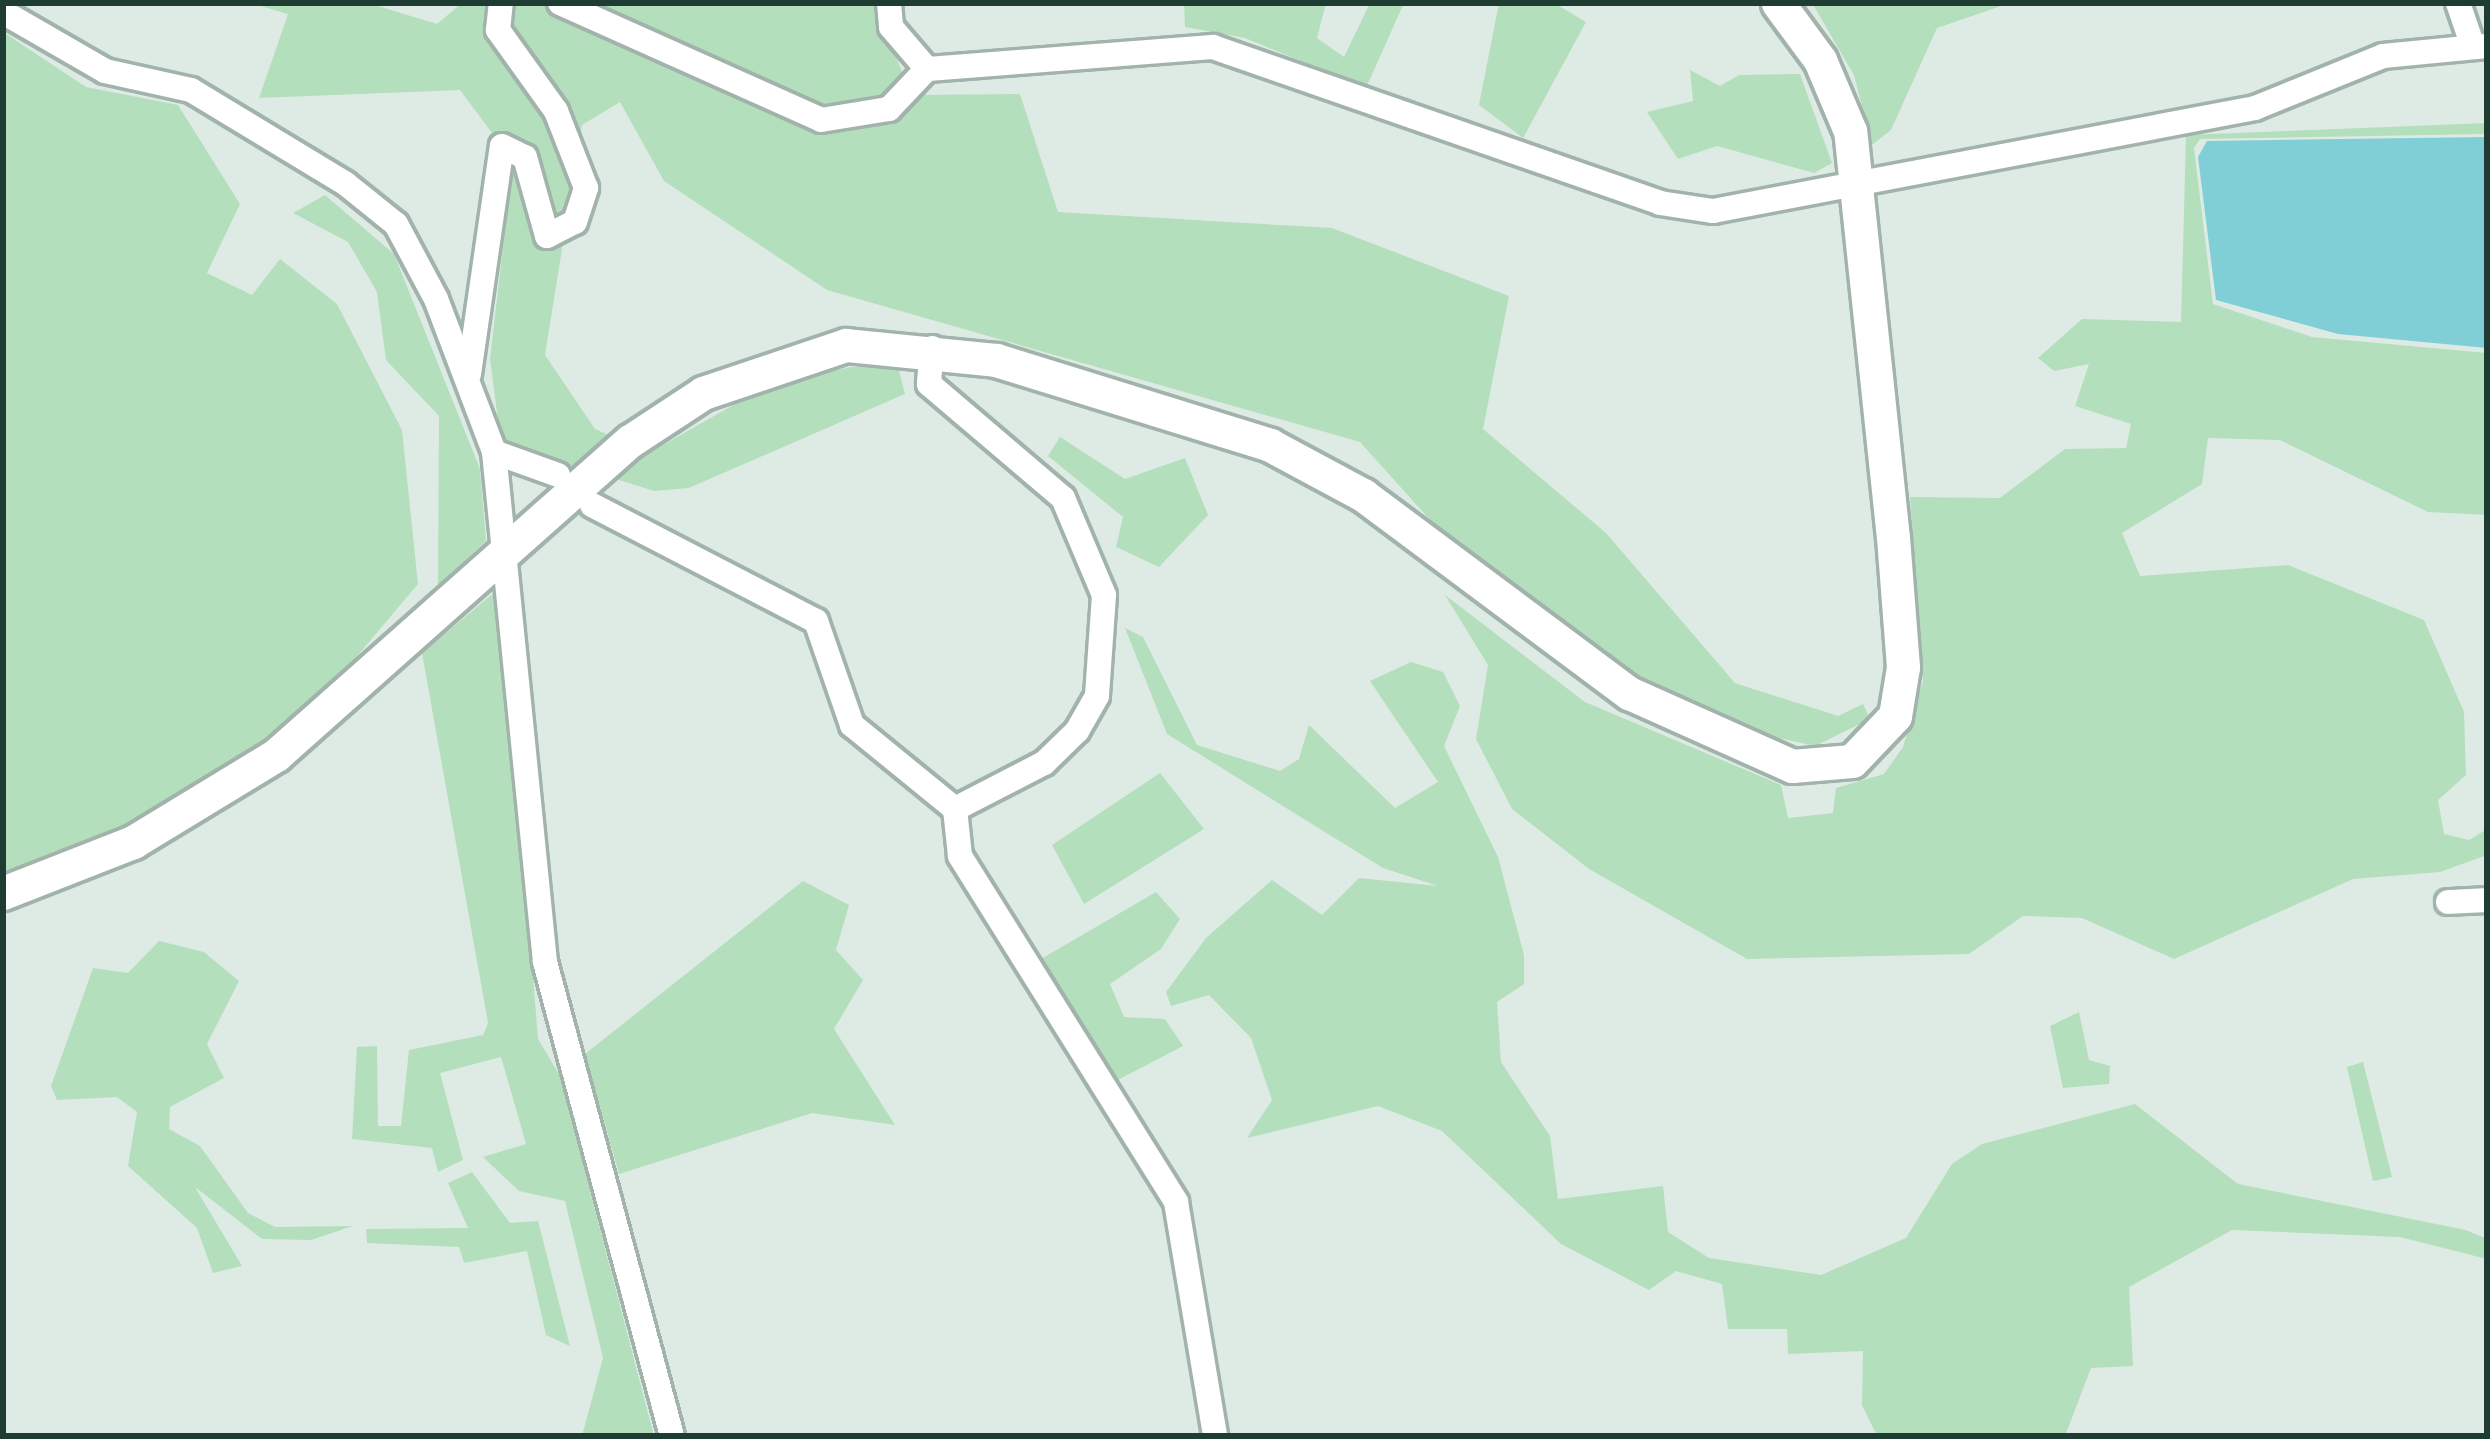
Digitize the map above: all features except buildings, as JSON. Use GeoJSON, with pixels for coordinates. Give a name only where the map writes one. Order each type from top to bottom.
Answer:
{"type":"FeatureCollection","features":[{"type":"Feature","properties":{"kind":"street"},"geometry":{"type":"LineString","coordinates":[[468,383],[502,146],[525,157],[547,236],[575,222],[586,188],[556,111],[497,30],[501,3]]}},
{"type":"Feature","properties":{"kind":"street"},"geometry":{"type":"LineString","coordinates":[[560,3],[821,120],[889,110],[927,69],[1213,47],[1682,209],[1856,187],[2255,108],[2383,56],[2479,45],[2458,3]]}},
{"type":"Feature","properties":{"kind":"street"},"geometry":{"type":"LineString","coordinates":[[889,3],[891,27],[927,69]]}},
{"type":"Feature","properties":{"kind":"street"},"geometry":{"type":"LineString","coordinates":[[3,893],[220,794],[392,654],[630,442],[704,393],[810,350],[932,348],[1088,386],[1311,463],[1630,693],[1792,766],[1833,768],[1886,733],[1903,667],[1856,187],[1838,92],[1778,3]]}},
{"type":"Feature","properties":{"kind":"street"},"geometry":{"type":"LineString","coordinates":[[3,13],[105,71],[191,90],[346,184],[396,224],[494,452],[499,560],[545,962],[672,1436]]}},
{"type":"Feature","properties":{"kind":"street"},"geometry":{"type":"LineString","coordinates":[[932,348],[928,384],[1063,499],[1104,595],[1097,696],[1077,731],[1044,763],[955,809]]}},
{"type":"Feature","properties":{"kind":"street"},"geometry":{"type":"LineString","coordinates":[[494,452],[557,475]]}},
{"type":"Feature","properties":{"kind":"street"},"geometry":{"type":"LineString","coordinates":[[592,505],[816,621],[852,725],[955,809],[961,856],[1103,1100],[1168,1181],[1197,1289],[1215,1436]]}},
{"type":"Feature","properties":{"kind":"street"},"geometry":{"type":"LineString","coordinates":[[2448,902],[2487,900]]}},
{"type":"Feature","properties":{"kind":"green space"},"geometry":{"type":"Polygon","coordinates":[[[251,3],[368,3],[437,24],[462,3],[875,3],[911,95],[1020,94],[1058,212],[1332,228],[1509,296],[1483,429],[1606,533],[1735,683],[1838,716],[1863,704],[1870,719],[1815,746],[1722,725],[1608,679],[1476,571],[1360,442],[827,290],[664,181],[620,102],[582,125],[545,355],[595,429],[649,453],[772,383],[852,367],[898,367],[905,394],[689,488],[654,491],[501,443],[490,359],[513,161],[460,90],[259,98],[288,14],[251,3]]]}},
{"type":"Feature","properties":{"kind":"green space"},"geometry":{"type":"Polygon","coordinates":[[[1184,3],[1326,3],[1317,38],[1344,57],[1370,3],[1404,3],[1366,88],[1245,38],[1185,27],[1184,3]]]}},
{"type":"Feature","properties":{"kind":"green space"},"geometry":{"type":"Polygon","coordinates":[[[1499,3],[1554,3],[1586,22],[1523,138],[1479,105],[1499,3]]]}},
{"type":"Feature","properties":{"kind":"green space"},"geometry":{"type":"Polygon","coordinates":[[[1812,3],[2010,3],[1937,28],[1891,130],[1872,145],[1854,75],[1812,3]]]}},
{"type":"Feature","properties":{"kind":"green space"},"geometry":{"type":"Polygon","coordinates":[[[3,32],[86,87],[178,105],[240,204],[207,273],[252,295],[280,259],[337,304],[402,430],[418,584],[325,694],[243,768],[140,832],[3,871],[3,32]]]}},
{"type":"Feature","properties":{"kind":"green space"},"geometry":{"type":"Polygon","coordinates":[[[1690,70],[1720,86],[1739,75],[1800,74],[1832,163],[1814,173],[1717,146],[1678,159],[1647,112],[1693,101],[1690,70]]]}},
{"type":"Feature","properties":{"kind":"green space"},"geometry":{"type":"Polygon","coordinates":[[[2487,123],[2487,134],[2200,139],[2194,148],[2213,304],[2312,337],[2487,353],[2487,515],[2428,512],[2280,440],[2208,438],[2202,484],[2122,533],[2140,576],[2288,565],[2424,620],[2464,712],[2466,775],[2438,800],[2444,834],[2469,840],[2487,829],[2487,855],[2440,872],[2353,879],[2174,959],[2082,918],[2023,916],[1969,954],[1747,959],[1589,869],[1512,809],[1476,739],[1488,665],[1445,595],[1585,702],[1781,785],[1788,818],[1833,813],[1836,788],[1884,774],[1903,747],[1923,681],[1910,497],[2000,498],[2065,449],[2126,448],[2131,424],[2075,406],[2089,364],[2054,371],[2038,358],[2082,319],[2181,322],[2186,135],[2487,123]]]}},
{"type":"Feature","properties":{"kind":"green space"},"geometry":{"type":"Polygon","coordinates":[[[325,195],[394,254],[480,469],[486,541],[438,585],[439,416],[386,360],[377,292],[348,242],[293,213],[325,195]]]}},
{"type":"Feature","properties":{"kind":"green space"},"geometry":{"type":"Polygon","coordinates":[[[1060,437],[1125,479],[1185,458],[1208,515],[1159,567],[1116,547],[1123,517],[1048,456],[1060,437]]]}},
{"type":"Feature","properties":{"kind":"green space"},"geometry":{"type":"Polygon","coordinates":[[[502,586],[538,1039],[560,1076],[654,1436],[582,1436],[603,1358],[565,1201],[519,1191],[483,1157],[526,1144],[501,1057],[440,1073],[463,1160],[438,1172],[432,1148],[352,1139],[357,1047],[377,1046],[378,1126],[401,1126],[409,1050],[483,1035],[488,1023],[422,653],[502,586]]]}},
{"type":"Feature","properties":{"kind":"green space"},"geometry":{"type":"Polygon","coordinates":[[[1125,628],[1143,637],[1197,745],[1280,771],[1299,759],[1309,725],[1395,808],[1438,782],[1370,681],[1411,662],[1443,672],[1460,706],[1444,746],[1498,857],[1524,955],[1524,984],[1497,1002],[1501,1062],[1550,1136],[1558,1199],[1663,1186],[1668,1232],[1709,1258],[1821,1275],[1906,1238],[1952,1164],[1982,1144],[2135,1104],[2238,1184],[2466,1230],[2487,1239],[2487,1259],[2400,1237],[2232,1230],[2129,1287],[2133,1366],[2091,1368],[2065,1436],[1877,1436],[1862,1405],[1863,1351],[1788,1354],[1787,1329],[1728,1329],[1722,1284],[1676,1271],[1649,1290],[1561,1244],[1442,1131],[1378,1106],[1247,1138],[1272,1100],[1251,1038],[1209,995],[1171,1006],[1166,992],[1206,938],[1272,880],[1322,915],[1359,878],[1438,886],[1383,868],[1167,734],[1125,628]]]}},
{"type":"Feature","properties":{"kind":"green space"},"geometry":{"type":"Polygon","coordinates":[[[1160,773],[1204,829],[1084,904],[1052,845],[1160,773]]]}},
{"type":"Feature","properties":{"kind":"green space"},"geometry":{"type":"Polygon","coordinates":[[[803,881],[849,905],[836,950],[863,980],[834,1029],[895,1125],[812,1113],[619,1174],[585,1054],[803,881]]]}},
{"type":"Feature","properties":{"kind":"green space"},"geometry":{"type":"Polygon","coordinates":[[[1156,892],[1180,919],[1161,949],[1110,984],[1124,1017],[1165,1019],[1183,1046],[1112,1083],[1041,959],[1156,892]]]}},
{"type":"Feature","properties":{"kind":"green space"},"geometry":{"type":"Polygon","coordinates":[[[159,941],[204,952],[239,981],[207,1044],[224,1078],[170,1107],[169,1129],[200,1146],[248,1213],[275,1227],[353,1226],[311,1240],[262,1239],[195,1187],[242,1266],[213,1273],[197,1228],[128,1166],[137,1112],[117,1097],[57,1100],[51,1086],[93,968],[128,973],[159,941]]]}},
{"type":"Feature","properties":{"kind":"green space"},"geometry":{"type":"Polygon","coordinates":[[[2079,1012],[2089,1060],[2110,1066],[2109,1084],[2063,1088],[2050,1026],[2079,1012]]]}},
{"type":"Feature","properties":{"kind":"green space"},"geometry":{"type":"Polygon","coordinates":[[[2363,1062],[2392,1177],[2373,1181],[2347,1067],[2363,1062]]]}},
{"type":"Feature","properties":{"kind":"green space"},"geometry":{"type":"Polygon","coordinates":[[[472,1172],[510,1223],[538,1221],[570,1346],[546,1335],[527,1251],[464,1263],[459,1247],[367,1243],[366,1229],[468,1228],[448,1183],[472,1172]]]}},
{"type":"Feature","properties":{"kind":"water"},"geometry":{"type":"Polygon","coordinates":[[[2487,137],[2487,348],[2338,334],[2216,300],[2198,157],[2207,141],[2487,137]]]}}]}
